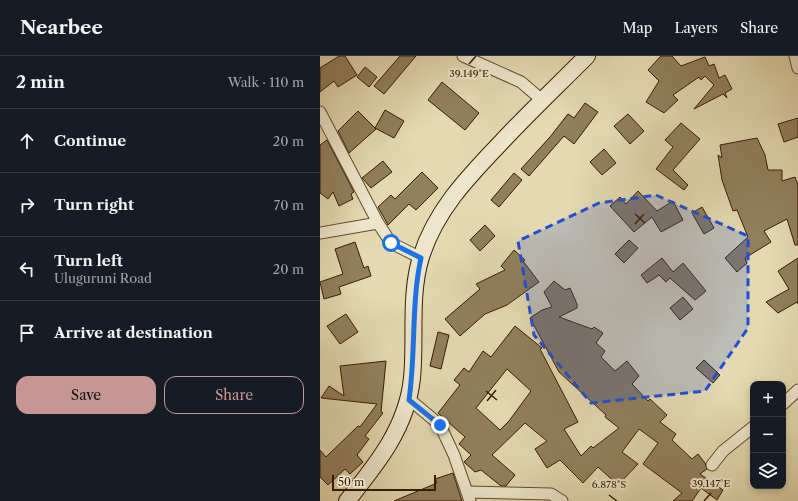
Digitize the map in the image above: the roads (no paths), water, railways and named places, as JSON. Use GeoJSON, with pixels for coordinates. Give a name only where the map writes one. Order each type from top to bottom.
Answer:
{"type":"FeatureCollection","features":[{"type":"Feature","properties":{"kind":"street"},"geometry":{"type":"LineString","coordinates":[[464,56],[478,61],[521,82],[542,100]]}},
{"type":"Feature","properties":{"kind":"street"},"geometry":{"type":"LineString","coordinates":[[347,501],[375,467],[388,446],[402,420],[409,400],[412,377],[416,284],[421,258],[430,233],[443,209],[462,184],[542,100],[587,56]]}},
{"type":"Feature","properties":{"kind":"street"},"geometry":{"type":"LineString","coordinates":[[795,56],[798,68]]}},
{"type":"Feature","properties":{"kind":"street"},"geometry":{"type":"LineString","coordinates":[[320,112],[378,223],[391,243],[421,258]]}},
{"type":"Feature","properties":{"kind":"street"},"geometry":{"type":"LineString","coordinates":[[320,233],[378,223]]}},
{"type":"Feature","properties":{"kind":"street"},"geometry":{"type":"LineString","coordinates":[[786,401],[798,390]]}},
{"type":"Feature","properties":{"kind":"street"},"geometry":{"type":"LineString","coordinates":[[409,400],[440,425],[454,455],[469,496],[551,494],[562,501]]}},
{"type":"Feature","properties":{"kind":"street"},"geometry":{"type":"LineString","coordinates":[[712,465],[723,450],[750,429]]}}]}
